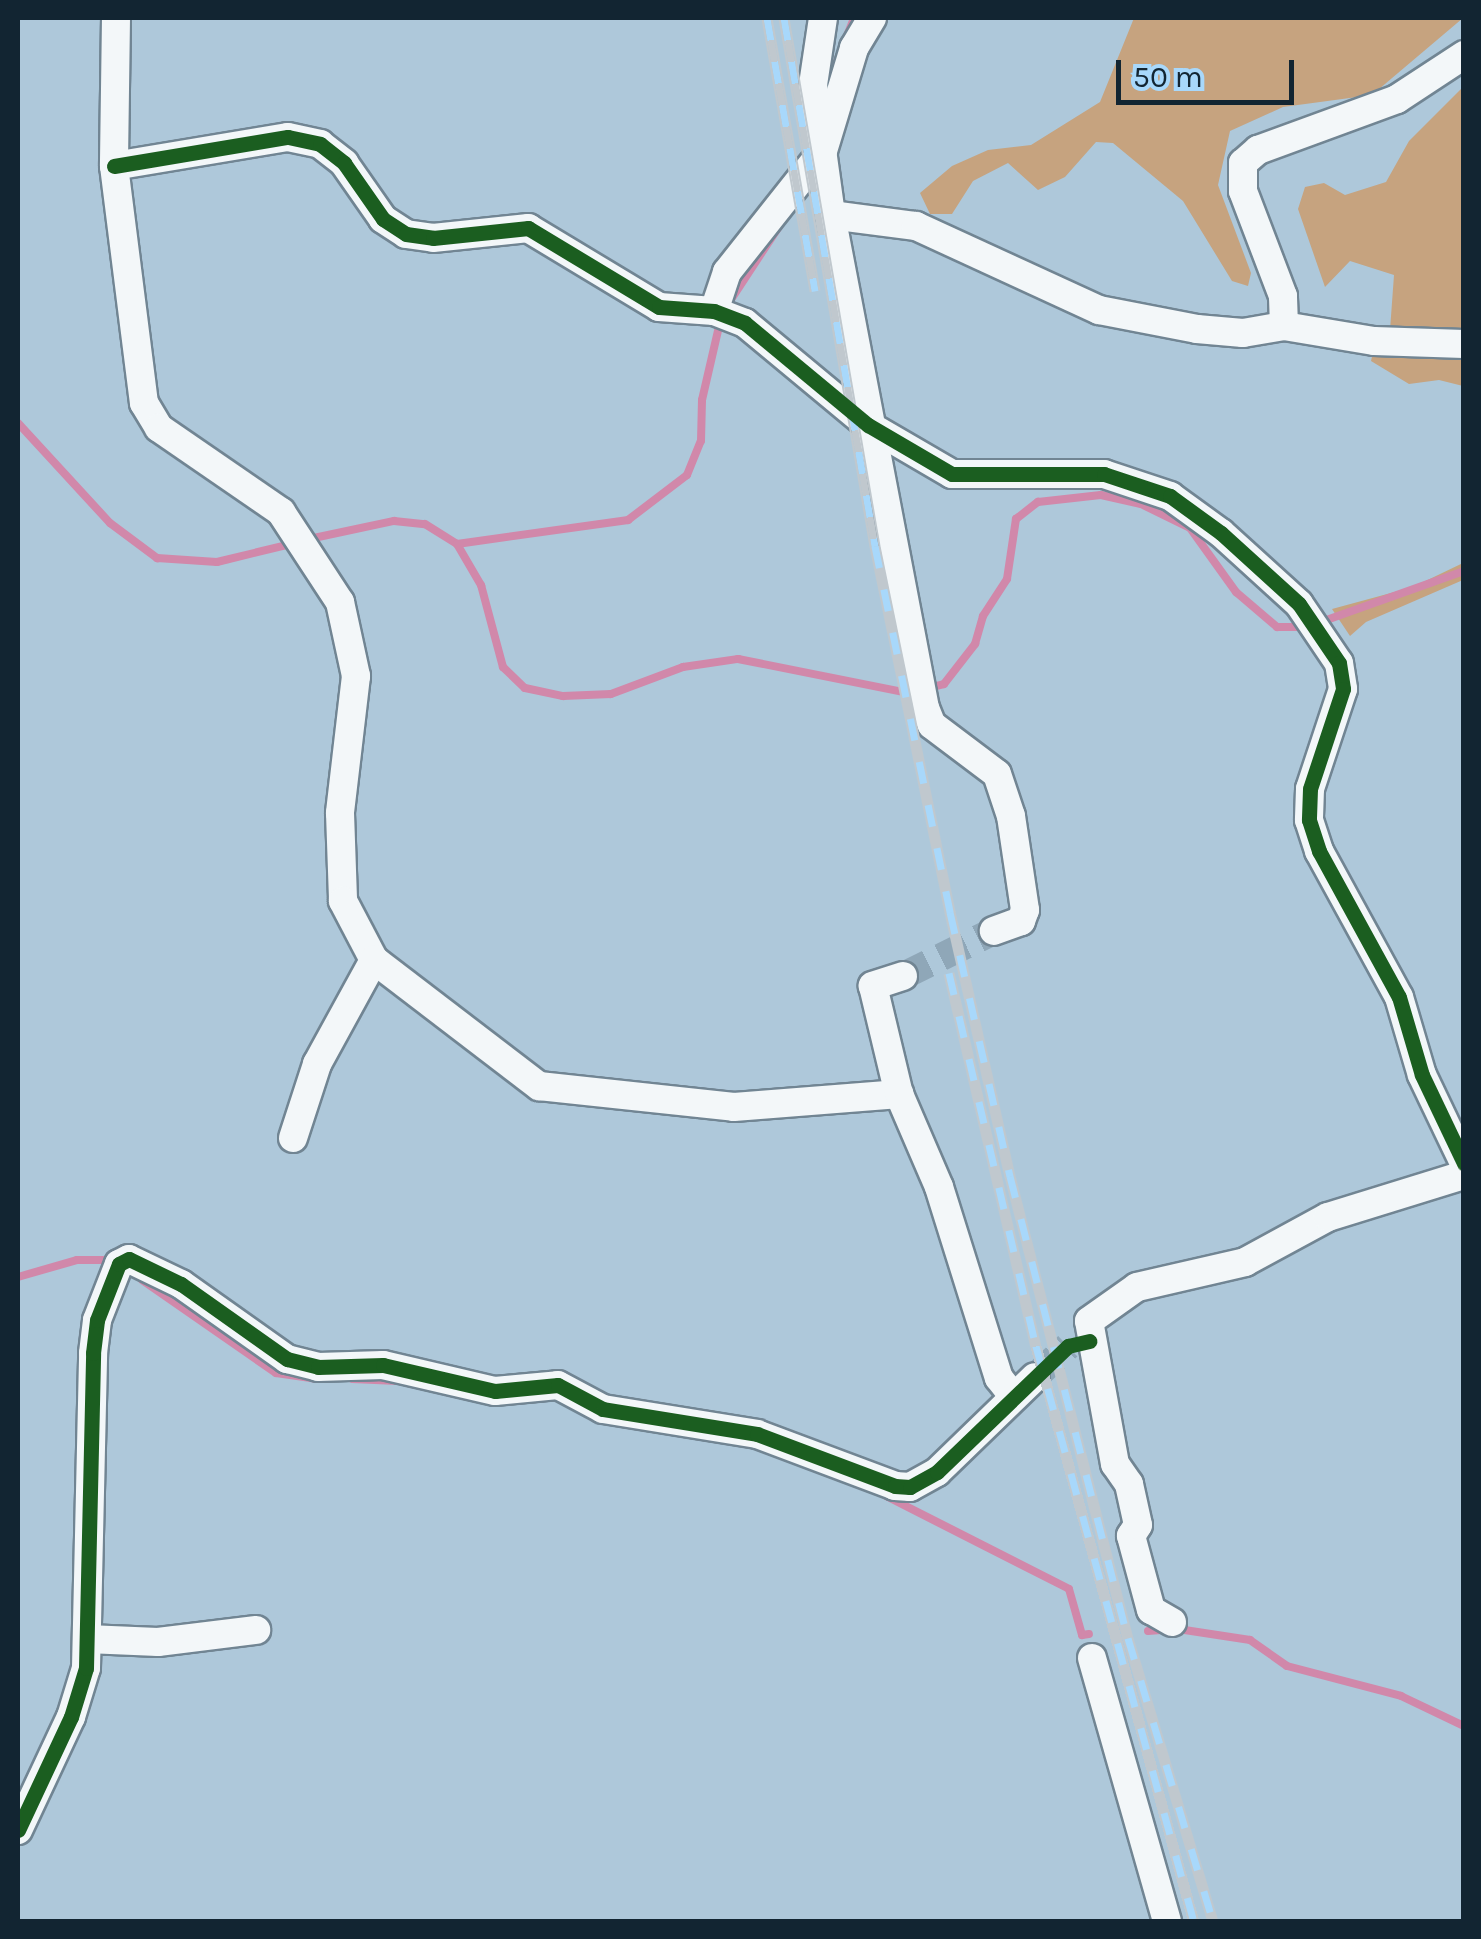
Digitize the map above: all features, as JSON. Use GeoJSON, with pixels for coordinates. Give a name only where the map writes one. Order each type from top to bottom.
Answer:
{"type":"FeatureCollection","features":[{"type":"Feature","properties":{"kind":"street"},"geometry":{"type":"LineString","coordinates":[[116,18],[114,166],[144,402],[160,428],[294,527],[313,552],[340,602],[356,676],[340,813],[343,900],[374,960],[539,1086],[734,1107],[899,1094]]}},
{"type":"Feature","properties":{"kind":"street"},"geometry":{"type":"LineString","coordinates":[[823,18],[813,84],[831,215],[924,708],[932,725],[984,763],[1005,788],[1024,910],[1021,921],[994,931]]}},
{"type":"Feature","properties":{"kind":"street"},"geometry":{"type":"LineString","coordinates":[[714,311],[728,272],[823,151],[854,48],[872,18]]}},
{"type":"Feature","properties":{"kind":"street"},"geometry":{"type":"LineString","coordinates":[[1284,326],[1283,296],[1242,192],[1243,162],[1258,150],[1397,99],[1464,55]]}},
{"type":"Feature","properties":{"kind":"street"},"geometry":{"type":"LineString","coordinates":[[114,166],[288,137],[320,144],[344,163],[383,219],[406,234],[432,238],[528,228],[659,307],[714,311],[744,323],[868,425],[952,474],[1104,474],[1146,484],[1221,533],[1320,628],[1343,689],[1310,788],[1309,820],[1319,851],[1399,997],[1422,1075],[1464,1163]]}},
{"type":"Feature","properties":{"kind":"street"},"geometry":{"type":"LineString","coordinates":[[831,215],[916,226],[1099,310],[1197,329],[1243,333],[1284,326],[1374,341],[1464,344]]}},
{"type":"Feature","properties":{"kind":"street"},"geometry":{"type":"LineString","coordinates":[[292,1138],[316,1064],[374,960]]}},
{"type":"Feature","properties":{"kind":"street"},"geometry":{"type":"LineString","coordinates":[[18,1830],[81,1691],[86,1640],[93,1352],[97,1320],[119,1264],[129,1259],[181,1284],[288,1359],[318,1367],[396,1367],[495,1391],[558,1386],[603,1409],[756,1434],[895,1486],[910,1487],[937,1472],[1025,1387],[999,1378],[938,1187],[899,1094],[873,986],[903,976]]}},
{"type":"Feature","properties":{"kind":"street"},"geometry":{"type":"LineString","coordinates":[[1172,1622],[1151,1610],[1131,1536],[1138,1525],[1129,1484],[1115,1464],[1078,1343],[1090,1320],[1137,1288],[1245,1262],[1328,1216],[1464,1175]]}},
{"type":"Feature","properties":{"kind":"street"},"geometry":{"type":"LineString","coordinates":[[86,1640],[158,1642],[256,1630]]}},
{"type":"Feature","properties":{"kind":"street"},"geometry":{"type":"LineString","coordinates":[[1092,1658],[1167,1922]]}},
{"type":"Feature","properties":{"kind":"shaded area"},"geometry":{"type":"Polygon","coordinates":[[[1134,18],[1463,18],[1372,95],[1283,107],[1230,131],[1218,185],[1251,273],[1248,286],[1232,281],[1183,201],[1113,143],[1096,142],[1065,177],[1038,190],[1008,163],[973,181],[952,214],[930,214],[920,193],[952,166],[988,150],[1031,145],[1100,102],[1134,18]]]}},
{"type":"Feature","properties":{"kind":"shaded area"},"geometry":{"type":"Polygon","coordinates":[[[1463,87],[1463,337],[1390,330],[1394,275],[1350,261],[1325,287],[1298,209],[1305,187],[1324,183],[1345,195],[1386,182],[1409,141],[1463,87]]]}},
{"type":"Feature","properties":{"kind":"shaded area"},"geometry":{"type":"Polygon","coordinates":[[[1374,348],[1463,353],[1463,386],[1439,380],[1409,384],[1371,361],[1374,348]]]}},
{"type":"Feature","properties":{"kind":"shaded area"},"geometry":{"type":"Polygon","coordinates":[[[1463,563],[1463,580],[1366,622],[1350,636],[1332,609],[1413,587],[1463,563]]]}},
{"type":"Feature","properties":{"kind":"waterway"},"geometry":{"type":"LineString","coordinates":[[836,64],[854,18]]}},
{"type":"Feature","properties":{"kind":"waterway"},"geometry":{"type":"LineString","coordinates":[[730,301],[780,225]]}},
{"type":"Feature","properties":{"kind":"waterway"},"geometry":{"type":"LineString","coordinates":[[457,544],[628,520],[687,475],[701,441],[702,400],[721,318]]}},
{"type":"Feature","properties":{"kind":"waterway"},"geometry":{"type":"LineString","coordinates":[[18,423],[110,523],[157,558],[217,562],[295,543]]}},
{"type":"Feature","properties":{"kind":"waterway"},"geometry":{"type":"LineString","coordinates":[[309,539],[394,521],[425,524],[457,544],[481,585],[503,667],[525,688],[563,696],[611,694],[683,667],[738,659],[908,693],[944,684],[975,644],[983,616],[1007,579],[1016,519],[1038,502],[1101,495],[1141,504],[1190,528],[1236,592],[1277,627],[1304,627]]}},
{"type":"Feature","properties":{"kind":"waterway"},"geometry":{"type":"LineString","coordinates":[[1318,623],[1464,571]]}},
{"type":"Feature","properties":{"kind":"waterway"},"geometry":{"type":"LineString","coordinates":[[18,1277],[77,1260],[104,1260]]}},
{"type":"Feature","properties":{"kind":"waterway"},"geometry":{"type":"LineString","coordinates":[[142,1280],[276,1373],[318,1379]]}},
{"type":"Feature","properties":{"kind":"waterway"},"geometry":{"type":"LineString","coordinates":[[352,1379],[398,1381]]}},
{"type":"Feature","properties":{"kind":"waterway"},"geometry":{"type":"LineString","coordinates":[[886,1496],[1069,1589],[1082,1635],[1089,1634]]}},
{"type":"Feature","properties":{"kind":"waterway"},"geometry":{"type":"LineString","coordinates":[[1178,1629],[1250,1640],[1287,1666],[1401,1696],[1464,1726]]}},
{"type":"Feature","properties":{"kind":"waterway"},"geometry":{"type":"LineString","coordinates":[[1148,1631],[1164,1630]]}},
{"type":"Feature","properties":{"kind":"tunnel"},"geometry":{"type":"LineString","coordinates":[[903,976],[994,931]]}},
{"type":"Feature","properties":{"kind":"tunnel"},"geometry":{"type":"LineString","coordinates":[[1035,1377],[1068,1346]]}},
{"type":"Feature","properties":{"kind":"railway"},"geometry":{"type":"LineString","coordinates":[[767,18],[815,291]]}},
{"type":"Feature","properties":{"kind":"railway"},"geometry":{"type":"LineString","coordinates":[[784,18],[875,546],[950,912],[1010,1176],[1128,1638],[1213,1922]]}},
{"type":"Feature","properties":{"kind":"railway"},"geometry":{"type":"LineString","coordinates":[[949,973],[1036,1346],[1194,1922]]}},
{"type":"Feature","properties":{"kind":"cycle path"},"geometry":{"type":"LineString","coordinates":[[114,166],[288,137],[320,144],[344,163],[383,219],[406,234],[433,238],[528,228],[659,307],[714,311],[745,323],[868,425],[952,474],[1104,474],[1170,496],[1221,533],[1299,604],[1339,663],[1343,689],[1310,789],[1309,820],[1319,851],[1399,997],[1422,1075],[1464,1163]]}},
{"type":"Feature","properties":{"kind":"cycle path"},"geometry":{"type":"LineString","coordinates":[[18,1830],[71,1717],[86,1668],[93,1353],[97,1320],[119,1264],[129,1259],[181,1284],[287,1359],[318,1367],[383,1365],[495,1391],[558,1385],[603,1409],[757,1434],[895,1486],[910,1487],[937,1472],[1068,1346],[1089,1341]]}}]}
